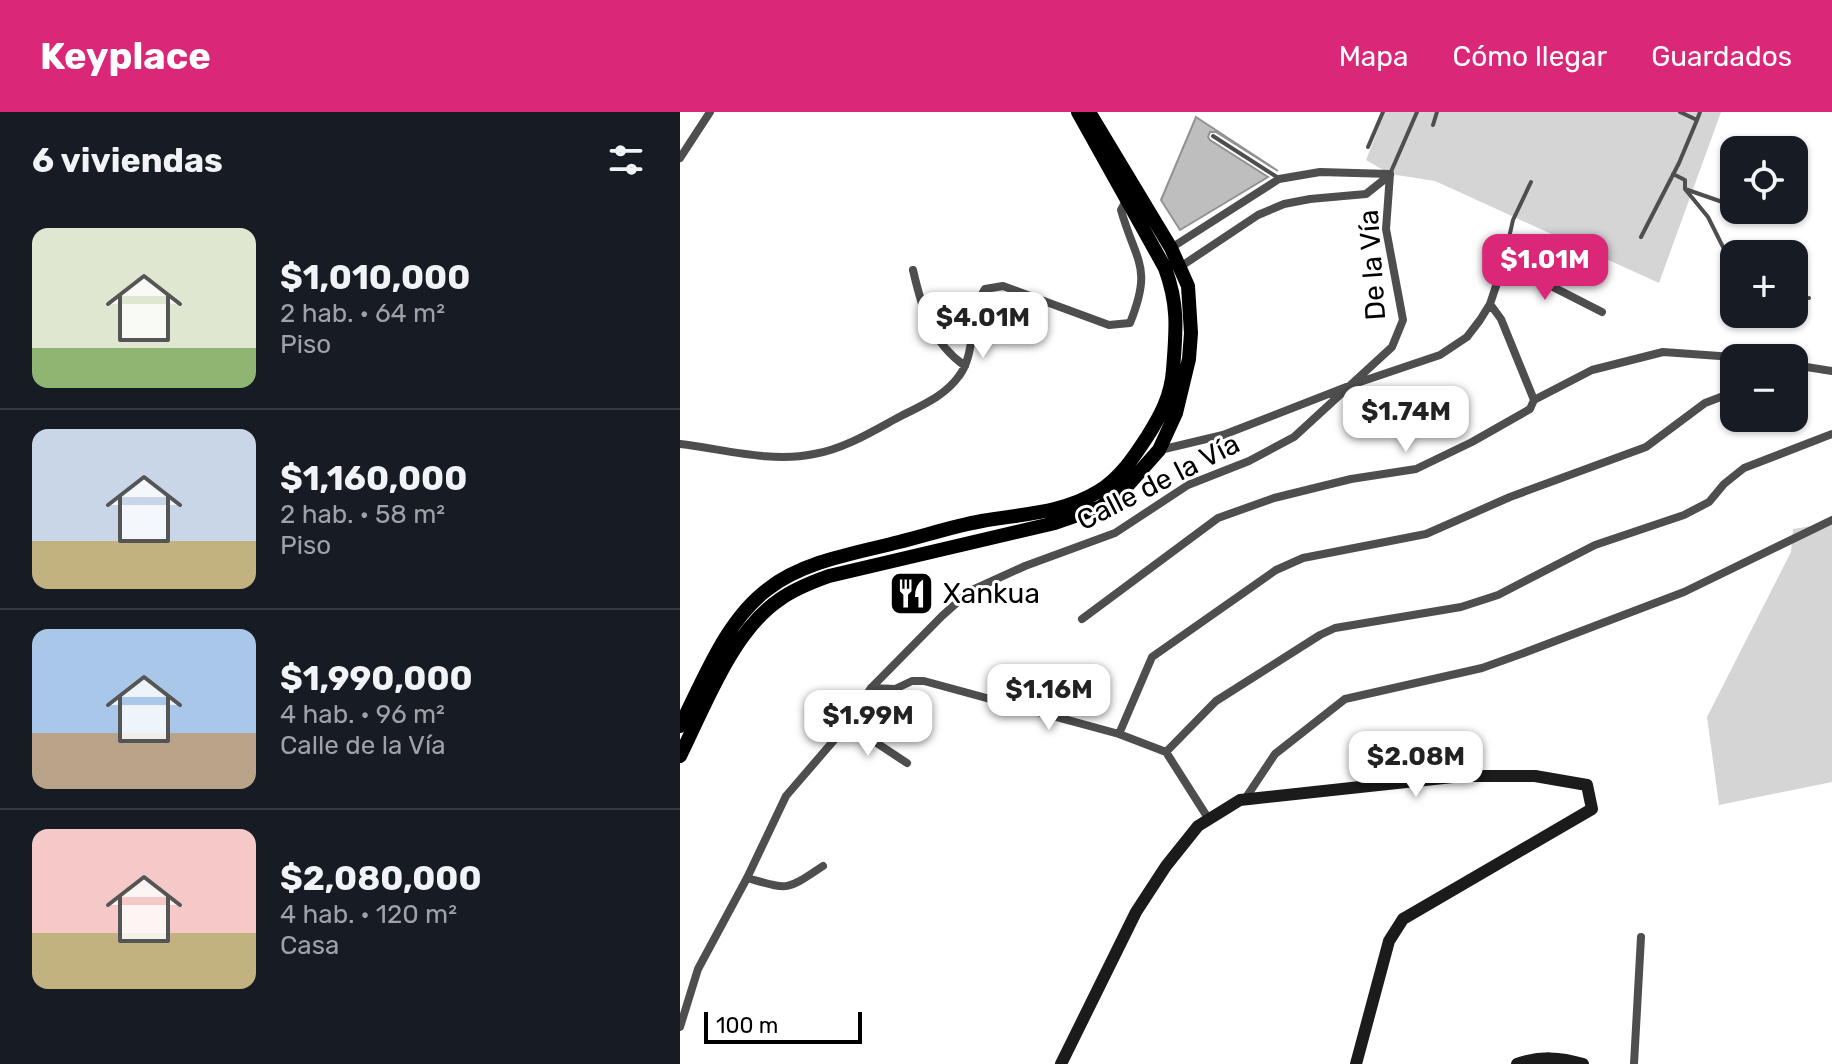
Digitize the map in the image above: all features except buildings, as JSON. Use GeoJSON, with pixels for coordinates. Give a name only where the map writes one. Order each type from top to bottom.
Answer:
{"type":"FeatureCollection","features":[{"type":"Feature","properties":{"kind":"main road"},"geometry":{"type":"LineString","coordinates":[[680,726],[724,642],[743,613],[768,588],[796,572],[828,561],[977,522],[1064,508],[1100,490],[1127,467],[1163,413],[1172,386],[1177,311],[1165,268],[1078,112]]}},
{"type":"Feature","properties":{"kind":"main road"},"geometry":{"type":"LineString","coordinates":[[680,756],[734,651],[751,626],[778,600],[801,586],[829,576],[1055,523],[1101,507],[1128,485],[1159,450],[1176,413],[1189,359],[1191,302],[1188,286],[1171,248],[1089,112]]}},
{"type":"Feature","properties":{"kind":"street"},"geometry":{"type":"LineString","coordinates":[[680,158],[710,112]]}},
{"type":"Feature","properties":{"kind":"street"},"geometry":{"type":"LineString","coordinates":[[1171,248],[1279,179],[1320,172],[1390,174]]}},
{"type":"Feature","properties":{"kind":"street"},"geometry":{"type":"LineString","coordinates":[[1180,267],[1258,215],[1284,204],[1366,194],[1390,174]]}},
{"type":"Feature","properties":{"kind":"street","name":"De la Vía"},"geometry":{"type":"LineString","coordinates":[[1354,384],[1392,347],[1403,320],[1386,229],[1390,174]]}},
{"type":"Feature","properties":{"kind":"street"},"geometry":{"type":"LineString","coordinates":[[680,444],[770,457],[815,454],[861,437],[943,393],[965,366],[978,301],[985,289],[1003,286],[1109,325],[1130,323],[1143,283],[1142,269],[1121,210],[1127,199]]}},
{"type":"Feature","properties":{"kind":"street"},"geometry":{"type":"LineString","coordinates":[[1159,450],[1223,435],[1354,384],[1440,355],[1467,337],[1490,304],[1504,262],[1602,312]]}},
{"type":"Feature","properties":{"kind":"street"},"geometry":{"type":"LineString","coordinates":[[913,270],[923,314],[951,356],[965,366]]}},
{"type":"Feature","properties":{"kind":"street"},"geometry":{"type":"LineString","coordinates":[[1490,304],[1501,319],[1534,400]]}},
{"type":"Feature","properties":{"kind":"street"},"geometry":{"type":"LineString","coordinates":[[1082,619],[1218,518],[1290,494],[1351,479],[1416,469],[1472,442],[1530,409],[1534,400],[1592,370],[1663,352],[1720,356]]}},
{"type":"Feature","properties":{"kind":"street"},"geometry":{"type":"LineString","coordinates":[[1808,368],[1832,371]]}},
{"type":"Feature","properties":{"kind":"street","name":"Calle de la Vía"},"geometry":{"type":"LineString","coordinates":[[680,1027],[698,969],[747,878],[786,796],[848,724],[871,688],[970,591],[1025,566],[1115,533],[1188,485],[1249,461],[1294,437],[1354,384]]}},
{"type":"Feature","properties":{"kind":"street"},"geometry":{"type":"LineString","coordinates":[[1119,734],[1152,657],[1276,570],[1303,558],[1426,534],[1510,497],[1646,447],[1705,403],[1720,397]]}},
{"type":"Feature","properties":{"kind":"street"},"geometry":{"type":"LineString","coordinates":[[1166,752],[1216,701],[1320,635],[1335,628],[1461,607],[1498,595],[1595,545],[1684,515],[1709,502],[1724,484],[1744,468],[1832,434]]}},
{"type":"Feature","properties":{"kind":"street"},"geometry":{"type":"LineString","coordinates":[[1245,799],[1275,754],[1345,699],[1482,668],[1521,654],[1684,592],[1832,520]]}},
{"type":"Feature","properties":{"kind":"street"},"geometry":{"type":"LineString","coordinates":[[871,688],[895,689],[912,681],[924,681],[1119,734],[1166,752],[1208,818]]}},
{"type":"Feature","properties":{"kind":"street"},"geometry":{"type":"LineString","coordinates":[[848,724],[907,763]]}},
{"type":"Feature","properties":{"kind":"street"},"geometry":{"type":"LineString","coordinates":[[1061,1064],[1136,912],[1166,866],[1208,818],[1245,799],[1462,776],[1535,776],[1587,785],[1592,809],[1403,919],[1389,941],[1356,1064]]}},
{"type":"Feature","properties":{"kind":"street"},"geometry":{"type":"LineString","coordinates":[[747,878],[780,888],[791,886],[823,866]]}},
{"type":"Feature","properties":{"kind":"street"},"geometry":{"type":"LineString","coordinates":[[1634,1064],[1641,937]]}},
{"type":"Feature","properties":{"kind":"street"},"geometry":{"type":"LineString","coordinates":[[1517,1064],[1557,1057],[1583,1064]]}},
{"type":"Feature","properties":{"kind":"lane"},"geometry":{"type":"LineString","coordinates":[[1368,147],[1383,112]]}},
{"type":"Feature","properties":{"kind":"lane"},"geometry":{"type":"LineString","coordinates":[[1390,174],[1417,112]]}},
{"type":"Feature","properties":{"kind":"lane"},"geometry":{"type":"LineString","coordinates":[[1433,125],[1437,112]]}},
{"type":"Feature","properties":{"kind":"lane"},"geometry":{"type":"LineString","coordinates":[[1680,112],[1697,120]]}},
{"type":"Feature","properties":{"kind":"lane"},"geometry":{"type":"LineString","coordinates":[[1641,237],[1700,112]]}},
{"type":"Feature","properties":{"kind":"lane"},"geometry":{"type":"LineString","coordinates":[[1213,136],[1279,179]]}},
{"type":"Feature","properties":{"kind":"lane"},"geometry":{"type":"LineString","coordinates":[[1673,174],[1685,180],[1685,189],[1708,217],[1720,241]]}},
{"type":"Feature","properties":{"kind":"lane"},"geometry":{"type":"LineString","coordinates":[[1504,262],[1513,220],[1531,182]]}},
{"type":"Feature","properties":{"kind":"lane"},"geometry":{"type":"LineString","coordinates":[[1685,189],[1720,201]]}},
{"type":"Feature","properties":{"kind":"shaded area"},"geometry":{"type":"Polygon","coordinates":[[[1385,112],[1721,112],[1659,283],[1435,181],[1390,174],[1366,160],[1385,112]]]}},
{"type":"Feature","properties":{"kind":"shaded area"},"geometry":{"type":"Polygon","coordinates":[[[1832,523],[1832,782],[1719,805],[1707,717],[1791,552],[1793,529],[1832,523]]]}},
{"type":"Feature","properties":{"kind":"place","name":"Xankua"},"geometry":{"type":"Point","coordinates":[912,593]}}]}
